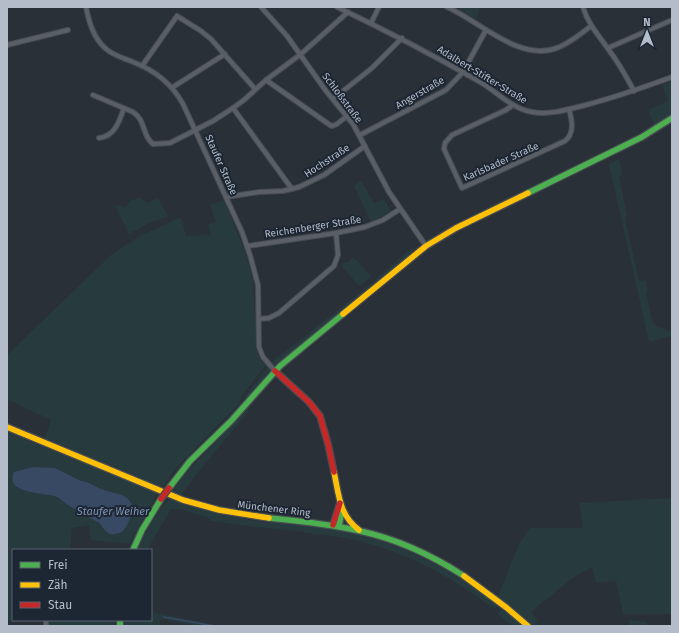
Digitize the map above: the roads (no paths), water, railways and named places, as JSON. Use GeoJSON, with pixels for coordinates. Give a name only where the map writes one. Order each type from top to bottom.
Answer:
{"type":"FeatureCollection","features":[{"type":"Feature","properties":{"kind":"main road"},"geometry":{"type":"LineString","coordinates":[[133,549],[142,530],[161,499],[190,461],[240,412],[275,371],[294,353],[426,246],[456,228],[617,150],[671,119]]}},
{"type":"Feature","properties":{"kind":"main road"},"geometry":{"type":"LineString","coordinates":[[275,371],[306,399],[320,416],[328,444],[342,510],[351,524],[366,533]]}},
{"type":"Feature","properties":{"kind":"main road","name":"Münchener Ring"},"geometry":{"type":"LineString","coordinates":[[7,427],[192,503],[231,513],[336,526],[366,533],[412,549],[449,567],[483,589],[513,612],[528,626]]}},
{"type":"Feature","properties":{"kind":"main road"},"geometry":{"type":"LineString","coordinates":[[336,526],[340,503]]}},
{"type":"Feature","properties":{"kind":"main road"},"geometry":{"type":"LineString","coordinates":[[336,526],[342,510]]}},
{"type":"Feature","properties":{"kind":"street","name":"Staufer Straße"},"geometry":{"type":"LineString","coordinates":[[86,7],[92,29],[106,49],[142,66],[173,87],[178,94],[196,130],[248,246],[257,281],[259,350],[264,359],[275,371]]}},
{"type":"Feature","properties":{"kind":"street","name":"Schloßstraße"},"geometry":{"type":"LineString","coordinates":[[261,7],[301,54],[326,91],[347,116],[360,135],[389,192],[426,246]]}},
{"type":"Feature","properties":{"kind":"street","name":"Adalbert-Stifter-Straße"},"geometry":{"type":"LineString","coordinates":[[337,7],[402,38],[482,83],[512,104],[527,111],[536,113],[549,113],[603,101],[672,77]]}},
{"type":"Feature","properties":{"kind":"street"},"geometry":{"type":"LineString","coordinates":[[371,23],[379,7]]}},
{"type":"Feature","properties":{"kind":"street"},"geometry":{"type":"LineString","coordinates":[[447,7],[467,17],[486,30],[526,49],[543,51],[559,47],[592,26]]}},
{"type":"Feature","properties":{"kind":"street"},"geometry":{"type":"LineString","coordinates":[[583,7],[592,26],[608,48],[634,90]]}},
{"type":"Feature","properties":{"kind":"street"},"geometry":{"type":"LineString","coordinates":[[93,95],[139,116],[148,139],[153,144],[170,143],[213,121],[244,100],[266,80],[301,54],[348,12]]}},
{"type":"Feature","properties":{"kind":"street"},"geometry":{"type":"LineString","coordinates":[[142,66],[177,16],[202,31],[226,54],[255,89]]}},
{"type":"Feature","properties":{"kind":"street"},"geometry":{"type":"LineString","coordinates":[[608,48],[672,20]]}},
{"type":"Feature","properties":{"kind":"street"},"geometry":{"type":"LineString","coordinates":[[7,45],[68,30]]}},
{"type":"Feature","properties":{"kind":"street","name":"Angerstraße"},"geometry":{"type":"LineString","coordinates":[[360,135],[441,93],[451,86],[463,72],[486,30]]}},
{"type":"Feature","properties":{"kind":"street"},"geometry":{"type":"LineString","coordinates":[[333,99],[368,71],[402,38]]}},
{"type":"Feature","properties":{"kind":"street"},"geometry":{"type":"LineString","coordinates":[[173,87],[226,54]]}},
{"type":"Feature","properties":{"kind":"street"},"geometry":{"type":"LineString","coordinates":[[266,80],[332,126],[347,116]]}},
{"type":"Feature","properties":{"kind":"street","name":"Karlsbader Straße"},"geometry":{"type":"LineString","coordinates":[[512,104],[506,110],[452,136],[445,143],[445,151],[462,188],[565,141],[569,138],[572,130],[572,121],[569,109]]}},
{"type":"Feature","properties":{"kind":"street"},"geometry":{"type":"LineString","coordinates":[[99,138],[108,136],[111,133],[119,121],[124,108]]}},
{"type":"Feature","properties":{"kind":"street"},"geometry":{"type":"LineString","coordinates":[[233,108],[292,189]]}},
{"type":"Feature","properties":{"kind":"street","name":"Hochstraße"},"geometry":{"type":"LineString","coordinates":[[226,197],[299,188],[316,180],[365,146]]}},
{"type":"Feature","properties":{"kind":"street","name":"Reichenberger Straße"},"geometry":{"type":"LineString","coordinates":[[248,246],[336,233],[373,225],[400,209]]}},
{"type":"Feature","properties":{"kind":"street"},"geometry":{"type":"LineString","coordinates":[[259,319],[269,318],[279,313],[334,266],[338,255],[336,233]]}},
{"type":"Feature","properties":{"kind":"water","name":"Staufer Weiher"},"geometry":{"type":"Polygon","coordinates":[[[33,467],[55,468],[81,481],[127,498],[132,507],[125,529],[122,532],[110,534],[99,523],[57,497],[20,489],[15,485],[12,479],[14,472],[33,467]]]}},
{"type":"Feature","properties":{"kind":"waterway"},"geometry":{"type":"LineString","coordinates":[[164,617],[214,626]]}}]}
